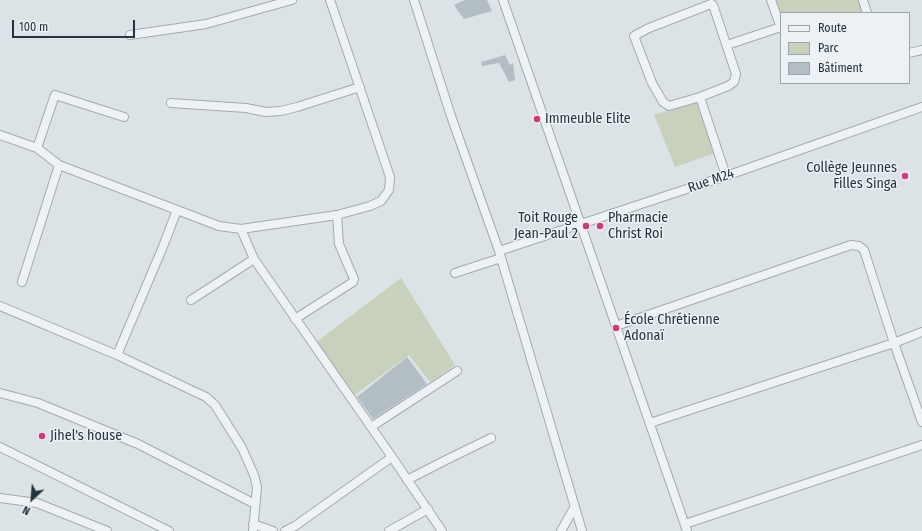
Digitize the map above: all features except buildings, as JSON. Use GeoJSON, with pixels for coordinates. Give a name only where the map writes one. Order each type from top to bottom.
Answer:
{"type":"FeatureCollection","features":[{"type":"Feature","properties":{"kind":"street"},"geometry":{"type":"LineString","coordinates":[[130,35],[206,24],[292,0]]}},
{"type":"Feature","properties":{"kind":"street"},"geometry":{"type":"LineString","coordinates":[[0,135],[37,148],[59,165],[219,226],[241,229],[337,215],[370,206],[382,201],[389,190],[390,177],[330,0]]}},
{"type":"Feature","properties":{"kind":"street"},"geometry":{"type":"LineString","coordinates":[[414,0],[451,116],[500,254],[582,531]]}},
{"type":"Feature","properties":{"kind":"street"},"geometry":{"type":"LineString","coordinates":[[503,0],[686,528],[922,444]]}},
{"type":"Feature","properties":{"kind":"street"},"geometry":{"type":"LineString","coordinates":[[771,0],[780,24]]}},
{"type":"Feature","properties":{"kind":"street"},"geometry":{"type":"LineString","coordinates":[[863,0],[867,12]]}},
{"type":"Feature","properties":{"kind":"street"},"geometry":{"type":"LineString","coordinates":[[712,4],[727,45],[736,74],[734,82],[728,86],[700,97],[669,106],[663,102],[652,83],[634,36],[672,19],[712,4]]}},
{"type":"Feature","properties":{"kind":"street"},"geometry":{"type":"LineString","coordinates":[[727,45],[780,27]]}},
{"type":"Feature","properties":{"kind":"street"},"geometry":{"type":"LineString","coordinates":[[910,54],[922,50]]}},
{"type":"Feature","properties":{"kind":"street"},"geometry":{"type":"LineString","coordinates":[[171,103],[246,108],[266,112],[281,111],[360,87]]}},
{"type":"Feature","properties":{"kind":"street"},"geometry":{"type":"LineString","coordinates":[[37,148],[55,95],[124,117]]}},
{"type":"Feature","properties":{"kind":"street"},"geometry":{"type":"LineString","coordinates":[[700,97],[726,176]]}},
{"type":"Feature","properties":{"kind":"street","name":"Rue M24"},"geometry":{"type":"LineString","coordinates":[[455,273],[500,254],[581,224],[726,176],[922,107]]}},
{"type":"Feature","properties":{"kind":"street"},"geometry":{"type":"LineString","coordinates":[[22,282],[59,165]]}},
{"type":"Feature","properties":{"kind":"street"},"geometry":{"type":"LineString","coordinates":[[117,355],[177,210]]}},
{"type":"Feature","properties":{"kind":"street"},"geometry":{"type":"LineString","coordinates":[[295,319],[353,282],[354,279],[339,244],[337,215]]}},
{"type":"Feature","properties":{"kind":"street"},"geometry":{"type":"LineString","coordinates":[[241,229],[254,259],[442,531]]}},
{"type":"Feature","properties":{"kind":"street"},"geometry":{"type":"LineString","coordinates":[[616,326],[851,246],[859,246],[864,250],[894,343],[922,422]]}},
{"type":"Feature","properties":{"kind":"street"},"geometry":{"type":"LineString","coordinates":[[191,300],[254,259]]}},
{"type":"Feature","properties":{"kind":"street"},"geometry":{"type":"LineString","coordinates":[[0,306],[117,355],[206,397],[215,405],[242,448],[254,475],[257,487],[253,528],[273,531]]}},
{"type":"Feature","properties":{"kind":"street"},"geometry":{"type":"LineString","coordinates":[[650,422],[894,343],[922,332]]}},
{"type":"Feature","properties":{"kind":"street"},"geometry":{"type":"LineString","coordinates":[[371,427],[457,371]]}},
{"type":"Feature","properties":{"kind":"street"},"geometry":{"type":"LineString","coordinates":[[0,393],[38,403],[138,444],[255,504]]}},
{"type":"Feature","properties":{"kind":"street"},"geometry":{"type":"LineString","coordinates":[[407,480],[491,438]]}},
{"type":"Feature","properties":{"kind":"street"},"geometry":{"type":"LineString","coordinates":[[0,447],[169,531]]}},
{"type":"Feature","properties":{"kind":"street"},"geometry":{"type":"LineString","coordinates":[[285,531],[295,526],[392,457]]}},
{"type":"Feature","properties":{"kind":"street"},"geometry":{"type":"LineString","coordinates":[[0,498],[37,503],[107,531]]}},
{"type":"Feature","properties":{"kind":"street"},"geometry":{"type":"LineString","coordinates":[[561,531],[574,508]]}},
{"type":"Feature","properties":{"kind":"street"},"geometry":{"type":"LineString","coordinates":[[389,531],[428,509]]}},
{"type":"Feature","properties":{"kind":"green space"},"geometry":{"type":"Polygon","coordinates":[[[770,0],[864,0],[868,12],[780,12],[780,31],[770,0]]]}},
{"type":"Feature","properties":{"kind":"green space"},"geometry":{"type":"Polygon","coordinates":[[[699,101],[718,152],[675,167],[654,115],[699,101]]]}},
{"type":"Feature","properties":{"kind":"green space"},"geometry":{"type":"Polygon","coordinates":[[[401,278],[455,365],[430,382],[409,355],[353,396],[315,343],[401,278]]]}},
{"type":"Feature","properties":{"kind":"place","name":"Immeuble Elite"},"geometry":{"type":"Point","coordinates":[537,119]}},
{"type":"Feature","properties":{"kind":"place","name":"Collège Jeunnes Filles Singa"},"geometry":{"type":"Point","coordinates":[905,176]}},
{"type":"Feature","properties":{"kind":"place","name":"Toit Rouge Jean-Paul 2"},"geometry":{"type":"Point","coordinates":[586,226]}},
{"type":"Feature","properties":{"kind":"place","name":"Pharmacie Christ Roi"},"geometry":{"type":"Point","coordinates":[600,226]}},
{"type":"Feature","properties":{"kind":"place","name":"École Chrétienne Adonaï"},"geometry":{"type":"Point","coordinates":[616,328]}},
{"type":"Feature","properties":{"kind":"place","name":"Jihel's house"},"geometry":{"type":"Point","coordinates":[42,436]}}]}
